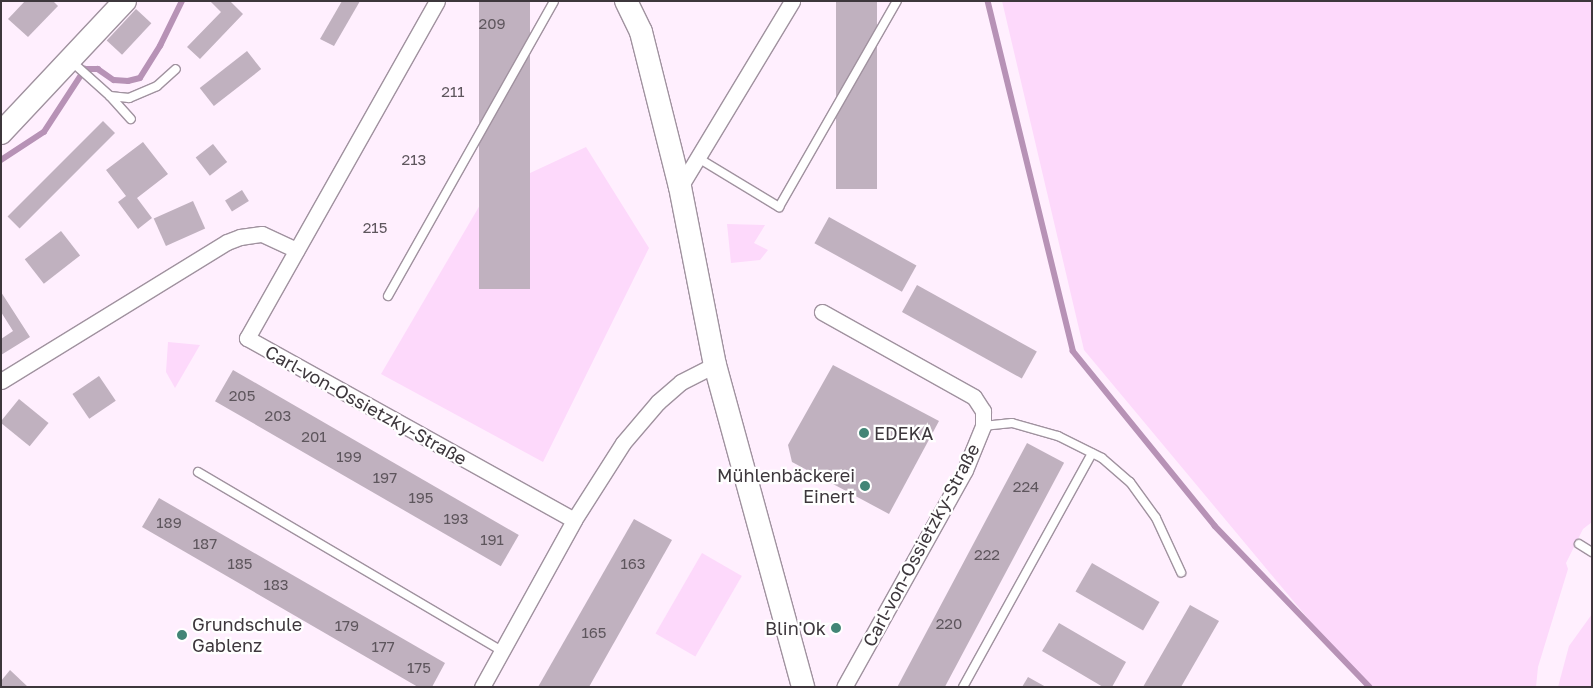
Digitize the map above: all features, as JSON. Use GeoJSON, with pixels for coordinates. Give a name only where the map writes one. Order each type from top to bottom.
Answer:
{"type":"FeatureCollection","features":[{"type":"Feature","properties":{"kind":"street"},"geometry":{"type":"LineString","coordinates":[[1,133],[77,67],[125,1]]}},
{"type":"Feature","properties":{"kind":"street","name":"Carl-von-Ossietzky-Straße"},"geometry":{"type":"LineString","coordinates":[[437,1],[247,338],[574,520]]}},
{"type":"Feature","properties":{"kind":"street"},"geometry":{"type":"LineString","coordinates":[[626,1],[641,32],[680,186],[715,365],[803,687]]}},
{"type":"Feature","properties":{"kind":"street"},"geometry":{"type":"LineString","coordinates":[[680,186],[792,1]]}},
{"type":"Feature","properties":{"kind":"street"},"geometry":{"type":"LineString","coordinates":[[1,380],[227,242],[240,237],[262,234],[296,250]]}},
{"type":"Feature","properties":{"kind":"street","name":"Carl-von-Ossietzky-Straße"},"geometry":{"type":"LineString","coordinates":[[822,312],[974,397],[984,411],[983,426],[965,470],[844,687]]}},
{"type":"Feature","properties":{"kind":"street"},"geometry":{"type":"LineString","coordinates":[[482,687],[574,520],[623,443],[658,402],[681,382],[715,365]]}},
{"type":"Feature","properties":{"kind":"lane"},"geometry":{"type":"LineString","coordinates":[[388,296],[554,1]]}},
{"type":"Feature","properties":{"kind":"lane"},"geometry":{"type":"LineString","coordinates":[[698,158],[779,207],[897,1]]}},
{"type":"Feature","properties":{"kind":"lane"},"geometry":{"type":"LineString","coordinates":[[77,67],[110,96],[131,119]]}},
{"type":"Feature","properties":{"kind":"lane"},"geometry":{"type":"LineString","coordinates":[[110,96],[129,98],[142,95],[176,70]]}},
{"type":"Feature","properties":{"kind":"lane"},"geometry":{"type":"LineString","coordinates":[[983,426],[1012,423],[1058,436],[1092,453],[1130,482],[1156,518],[1180,572]]}},
{"type":"Feature","properties":{"kind":"lane"},"geometry":{"type":"LineString","coordinates":[[963,687],[1092,453]]}},
{"type":"Feature","properties":{"kind":"lane"},"geometry":{"type":"LineString","coordinates":[[198,472],[502,651]]}},
{"type":"Feature","properties":{"kind":"lane"},"geometry":{"type":"LineString","coordinates":[[1579,544],[1592,552]]}},
{"type":"Feature","properties":{"kind":"shaded area"},"geometry":{"type":"Polygon","coordinates":[[[1002,1],[1592,1],[1592,522],[1583,529],[1566,563],[1568,569],[1538,667],[1536,687],[1365,687],[1084,350],[1002,1]]]}},
{"type":"Feature","properties":{"kind":"shaded area"},"geometry":{"type":"Polygon","coordinates":[[[586,147],[649,248],[543,462],[381,374],[487,193],[586,147]]]}},
{"type":"Feature","properties":{"kind":"shaded area"},"geometry":{"type":"Polygon","coordinates":[[[727,224],[765,225],[754,243],[768,250],[760,260],[731,263],[727,224]]]}},
{"type":"Feature","properties":{"kind":"shaded area"},"geometry":{"type":"Polygon","coordinates":[[[168,342],[200,345],[175,388],[166,372],[168,342]]]}},
{"type":"Feature","properties":{"kind":"shaded area"},"geometry":{"type":"Polygon","coordinates":[[[702,553],[742,576],[695,657],[656,634],[702,553]]]}},
{"type":"Feature","properties":{"kind":"shaded area"},"geometry":{"type":"Polygon","coordinates":[[[1592,614],[1592,687],[1558,687],[1569,646],[1592,614]]]}},
{"type":"Feature","properties":{"kind":"building"},"geometry":{"type":"Polygon","coordinates":[[[25,1],[53,1],[58,6],[28,37],[8,19],[25,1]]]}},
{"type":"Feature","properties":{"kind":"building"},"geometry":{"type":"Polygon","coordinates":[[[210,1],[230,1],[243,14],[200,59],[187,47],[221,12],[210,1]]]}},
{"type":"Feature","properties":{"kind":"building"},"geometry":{"type":"Polygon","coordinates":[[[342,1],[360,1],[334,46],[320,39],[342,1]]]}},
{"type":"Feature","properties":{"kind":"building"},"geometry":{"type":"Polygon","coordinates":[[[479,1],[530,1],[530,289],[479,289],[479,1]]]}},
{"type":"Feature","properties":{"kind":"building"},"geometry":{"type":"Polygon","coordinates":[[[836,1],[877,1],[877,189],[836,189],[836,1]]]}},
{"type":"Feature","properties":{"kind":"building"},"geometry":{"type":"Polygon","coordinates":[[[136,9],[151,23],[122,55],[107,40],[136,9]]]}},
{"type":"Feature","properties":{"kind":"building"},"geometry":{"type":"Polygon","coordinates":[[[247,51],[261,69],[214,106],[200,88],[247,51]]]}},
{"type":"Feature","properties":{"kind":"building"},"geometry":{"type":"Polygon","coordinates":[[[103,121],[115,133],[20,228],[8,216],[103,121]]]}},
{"type":"Feature","properties":{"kind":"building"},"geometry":{"type":"Polygon","coordinates":[[[143,142],[168,174],[137,198],[152,218],[138,229],[118,202],[126,196],[106,170],[143,142]]]}},
{"type":"Feature","properties":{"kind":"building"},"geometry":{"type":"Polygon","coordinates":[[[213,144],[227,162],[210,176],[196,158],[213,144]]]}},
{"type":"Feature","properties":{"kind":"building"},"geometry":{"type":"Polygon","coordinates":[[[242,190],[249,201],[232,212],[225,201],[242,190]]]}},
{"type":"Feature","properties":{"kind":"building"},"geometry":{"type":"Polygon","coordinates":[[[193,201],[205,228],[166,246],[154,218],[193,201]]]}},
{"type":"Feature","properties":{"kind":"building"},"geometry":{"type":"Polygon","coordinates":[[[829,217],[916,265],[902,292],[814,243],[829,217]]]}},
{"type":"Feature","properties":{"kind":"building"},"geometry":{"type":"Polygon","coordinates":[[[61,231],[80,255],[44,284],[25,259],[61,231]]]}},
{"type":"Feature","properties":{"kind":"building"},"geometry":{"type":"Polygon","coordinates":[[[917,285],[1037,351],[1022,379],[902,312],[917,285]]]}},
{"type":"Feature","properties":{"kind":"building"},"geometry":{"type":"Polygon","coordinates":[[[1,292],[30,337],[1,355],[1,339],[13,331],[1,312],[1,292]]]}},
{"type":"Feature","properties":{"kind":"building","name":"EDEKA"},"geometry":{"type":"Polygon","coordinates":[[[833,365],[939,421],[889,514],[792,462],[788,445],[833,365]]]}},
{"type":"Feature","properties":{"kind":"building"},"geometry":{"type":"Polygon","coordinates":[[[233,370],[519,535],[501,566],[215,401],[233,370]]]}},
{"type":"Feature","properties":{"kind":"building"},"geometry":{"type":"Polygon","coordinates":[[[99,376],[116,401],[89,419],[72,394],[99,376]]]}},
{"type":"Feature","properties":{"kind":"building"},"geometry":{"type":"Polygon","coordinates":[[[19,399],[49,423],[30,446],[1,423],[19,399]]]}},
{"type":"Feature","properties":{"kind":"building"},"geometry":{"type":"Polygon","coordinates":[[[1027,443],[1064,463],[945,687],[897,687],[1027,443]]]}},
{"type":"Feature","properties":{"kind":"building"},"geometry":{"type":"Polygon","coordinates":[[[159,498],[445,663],[432,687],[418,687],[142,527],[159,498]]]}},
{"type":"Feature","properties":{"kind":"building"},"geometry":{"type":"Polygon","coordinates":[[[634,519],[672,540],[589,687],[538,687],[634,519]]]}},
{"type":"Feature","properties":{"kind":"building"},"geometry":{"type":"Polygon","coordinates":[[[1092,563],[1160,602],[1143,631],[1076,592],[1092,563]]]}},
{"type":"Feature","properties":{"kind":"building"},"geometry":{"type":"Polygon","coordinates":[[[1190,605],[1219,621],[1181,687],[1143,687],[1190,605]]]}},
{"type":"Feature","properties":{"kind":"building"},"geometry":{"type":"Polygon","coordinates":[[[1059,623],[1126,662],[1112,687],[1103,687],[1042,651],[1059,623]]]}},
{"type":"Feature","properties":{"kind":"building"},"geometry":{"type":"Polygon","coordinates":[[[10,670],[28,687],[1,687],[1,681],[10,670]]]}},
{"type":"Feature","properties":{"kind":"building"},"geometry":{"type":"Polygon","coordinates":[[[1028,677],[1046,687],[1022,687],[1028,677]]]}},
{"type":"Feature","properties":{"kind":"waterway"},"geometry":{"type":"LineString","coordinates":[[1,160],[44,132],[85,69],[98,69],[114,80],[128,81],[140,78],[160,46],[182,1]]}},
{"type":"Feature","properties":{"kind":"waterway"},"geometry":{"type":"LineString","coordinates":[[988,1],[1073,351],[1215,526],[1370,687]]}},
{"type":"Feature","properties":{"kind":"place","name":"EDEKA"},"geometry":{"type":"Point","coordinates":[864,433]}},
{"type":"Feature","properties":{"kind":"place","name":"Mühlenbäckerei Einert"},"geometry":{"type":"Point","coordinates":[865,486]}},
{"type":"Feature","properties":{"kind":"place","name":"Blin'Ok"},"geometry":{"type":"Point","coordinates":[836,628]}},
{"type":"Feature","properties":{"kind":"place","name":"Grundschule Gablenz"},"geometry":{"type":"Point","coordinates":[182,635]}}]}
